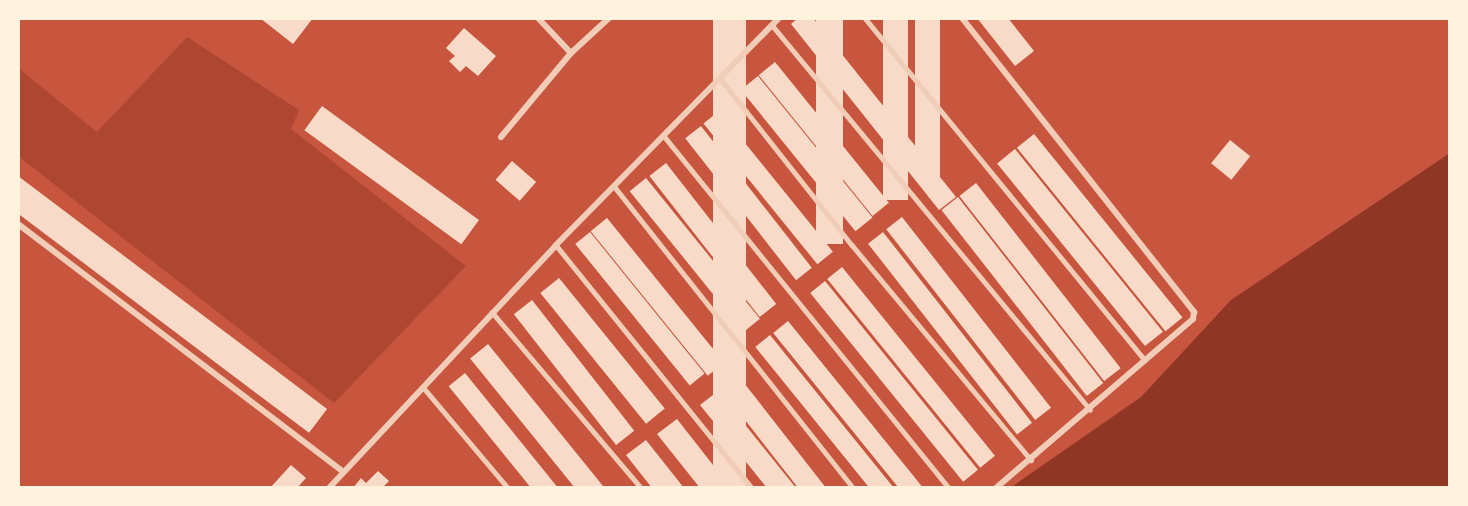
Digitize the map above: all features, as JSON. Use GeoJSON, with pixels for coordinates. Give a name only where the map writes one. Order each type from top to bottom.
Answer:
{"type":"FeatureCollection","features":[{"type":"Feature","properties":{"kind":"street"},"geometry":{"type":"LineString","coordinates":[[538,18],[572,53]]}},
{"type":"Feature","properties":{"kind":"street"},"geometry":{"type":"LineString","coordinates":[[501,137],[572,53],[609,18]]}},
{"type":"Feature","properties":{"kind":"street"},"geometry":{"type":"LineString","coordinates":[[329,488],[556,245],[779,18]]}},
{"type":"Feature","properties":{"kind":"street"},"geometry":{"type":"LineString","coordinates":[[962,18],[1191,303],[1193,319],[996,488]]}},
{"type":"Feature","properties":{"kind":"street"},"geometry":{"type":"LineString","coordinates":[[18,224],[343,472]]}},
{"type":"Feature","properties":{"kind":"lane"},"geometry":{"type":"LineString","coordinates":[[865,18],[1145,360]]}},
{"type":"Feature","properties":{"kind":"lane"},"geometry":{"type":"LineString","coordinates":[[772,25],[1090,409]]}},
{"type":"Feature","properties":{"kind":"lane"},"geometry":{"type":"LineString","coordinates":[[720,78],[852,245],[1031,460]]}},
{"type":"Feature","properties":{"kind":"lane"},"geometry":{"type":"LineString","coordinates":[[664,136],[949,488]]}},
{"type":"Feature","properties":{"kind":"lane"},"geometry":{"type":"LineString","coordinates":[[614,186],[853,488]]}},
{"type":"Feature","properties":{"kind":"lane"},"geometry":{"type":"LineString","coordinates":[[556,245],[752,488]]}},
{"type":"Feature","properties":{"kind":"lane"},"geometry":{"type":"LineString","coordinates":[[492,312],[640,488]]}},
{"type":"Feature","properties":{"kind":"lane"},"geometry":{"type":"LineString","coordinates":[[423,387],[508,488]]}},
{"type":"Feature","properties":{"kind":"shaded area"},"geometry":{"type":"Polygon","coordinates":[[[187,37],[299,110],[291,129],[466,266],[334,403],[18,156],[18,68],[97,132],[187,37]]]}},
{"type":"Feature","properties":{"kind":"shaded area"},"geometry":{"type":"Polygon","coordinates":[[[1450,153],[1450,488],[1010,488],[1141,397],[1231,300],[1450,153]]]}},
{"type":"Feature","properties":{"kind":"building"},"geometry":{"type":"Polygon","coordinates":[[[260,18],[313,18],[293,44],[260,18]]]}},
{"type":"Feature","properties":{"kind":"building"},"geometry":{"type":"Polygon","coordinates":[[[713,18],[746,18],[746,488],[713,488],[713,18]]]}},
{"type":"Feature","properties":{"kind":"building"},"geometry":{"type":"Polygon","coordinates":[[[798,18],[813,18],[956,197],[939,210],[791,24],[798,18]]]}},
{"type":"Feature","properties":{"kind":"building"},"geometry":{"type":"Polygon","coordinates":[[[816,18],[843,18],[843,244],[816,244],[816,18]]]}},
{"type":"Feature","properties":{"kind":"building"},"geometry":{"type":"Polygon","coordinates":[[[883,18],[908,18],[908,200],[883,200],[883,18]]]}},
{"type":"Feature","properties":{"kind":"building"},"geometry":{"type":"Polygon","coordinates":[[[915,18],[940,18],[940,179],[915,179],[915,18]]]}},
{"type":"Feature","properties":{"kind":"building"},"geometry":{"type":"Polygon","coordinates":[[[977,18],[1008,18],[1034,51],[1015,66],[977,18]]]}},
{"type":"Feature","properties":{"kind":"building"},"geometry":{"type":"Polygon","coordinates":[[[464,28],[496,56],[478,76],[466,66],[460,72],[449,61],[455,56],[446,48],[464,28]]]}},
{"type":"Feature","properties":{"kind":"building"},"geometry":{"type":"Polygon","coordinates":[[[775,62],[889,203],[873,216],[759,75],[775,62]]]}},
{"type":"Feature","properties":{"kind":"building"},"geometry":{"type":"Polygon","coordinates":[[[758,76],[873,217],[855,231],[741,90],[758,76]]]}},
{"type":"Feature","properties":{"kind":"building"},"geometry":{"type":"Polygon","coordinates":[[[322,106],[479,220],[461,244],[304,130],[322,106]]]}},
{"type":"Feature","properties":{"kind":"building"},"geometry":{"type":"Polygon","coordinates":[[[719,111],[833,252],[817,264],[703,124],[719,111]]]}},
{"type":"Feature","properties":{"kind":"building"},"geometry":{"type":"Polygon","coordinates":[[[701,126],[812,268],[796,280],[685,138],[701,126]]]}},
{"type":"Feature","properties":{"kind":"building"},"geometry":{"type":"Polygon","coordinates":[[[1034,134],[1183,317],[1165,331],[1017,148],[1034,134]]]}},
{"type":"Feature","properties":{"kind":"building"},"geometry":{"type":"Polygon","coordinates":[[[1230,140],[1250,156],[1231,180],[1211,163],[1230,140]]]}},
{"type":"Feature","properties":{"kind":"building"},"geometry":{"type":"Polygon","coordinates":[[[1015,149],[1163,332],[1145,346],[997,163],[1015,149]]]}},
{"type":"Feature","properties":{"kind":"building"},"geometry":{"type":"Polygon","coordinates":[[[512,161],[536,182],[520,201],[496,180],[512,161]]]}},
{"type":"Feature","properties":{"kind":"building"},"geometry":{"type":"Polygon","coordinates":[[[666,163],[776,304],[760,317],[649,176],[666,163]]]}},
{"type":"Feature","properties":{"kind":"building"},"geometry":{"type":"Polygon","coordinates":[[[18,176],[327,409],[309,433],[18,214],[18,176]]]}},
{"type":"Feature","properties":{"kind":"building"},"geometry":{"type":"Polygon","coordinates":[[[646,178],[760,319],[744,332],[630,191],[646,178]]]}},
{"type":"Feature","properties":{"kind":"building"},"geometry":{"type":"Polygon","coordinates":[[[976,183],[1121,368],[1104,381],[959,196],[976,183]]]}},
{"type":"Feature","properties":{"kind":"building"},"geometry":{"type":"Polygon","coordinates":[[[958,197],[1103,383],[1087,396],[941,210],[958,197]]]}},
{"type":"Feature","properties":{"kind":"building"},"geometry":{"type":"Polygon","coordinates":[[[902,217],[1051,408],[1035,420],[886,229],[902,217]]]}},
{"type":"Feature","properties":{"kind":"building"},"geometry":{"type":"Polygon","coordinates":[[[607,218],[724,363],[708,376],[591,231],[607,218]]]}},
{"type":"Feature","properties":{"kind":"building"},"geometry":{"type":"Polygon","coordinates":[[[590,232],[705,373],[690,385],[575,244],[590,232]]]}},
{"type":"Feature","properties":{"kind":"building"},"geometry":{"type":"Polygon","coordinates":[[[883,232],[1032,423],[1017,434],[868,244],[883,232]]]}},
{"type":"Feature","properties":{"kind":"building"},"geometry":{"type":"Polygon","coordinates":[[[842,267],[995,456],[980,468],[827,279],[842,267]]]}},
{"type":"Feature","properties":{"kind":"building"},"geometry":{"type":"Polygon","coordinates":[[[559,278],[665,409],[646,424],[540,293],[559,278]]]}},
{"type":"Feature","properties":{"kind":"building"},"geometry":{"type":"Polygon","coordinates":[[[825,281],[978,470],[963,482],[810,293],[825,281]]]}},
{"type":"Feature","properties":{"kind":"building"},"geometry":{"type":"Polygon","coordinates":[[[532,300],[634,431],[616,445],[514,314],[532,300]]]}},
{"type":"Feature","properties":{"kind":"building"},"geometry":{"type":"Polygon","coordinates":[[[788,321],[922,487],[899,488],[773,333],[788,321]]]}},
{"type":"Feature","properties":{"kind":"building"},"geometry":{"type":"Polygon","coordinates":[[[770,335],[893,487],[869,488],[755,347],[770,335]]]}},
{"type":"Feature","properties":{"kind":"building"},"geometry":{"type":"Polygon","coordinates":[[[488,344],[605,488],[575,488],[470,358],[488,344]]]}},
{"type":"Feature","properties":{"kind":"building"},"geometry":{"type":"Polygon","coordinates":[[[465,373],[558,487],[531,488],[449,386],[465,373]]]}},
{"type":"Feature","properties":{"kind":"building"},"geometry":{"type":"Polygon","coordinates":[[[737,374],[826,488],[798,488],[720,388],[737,374]]]}},
{"type":"Feature","properties":{"kind":"building"},"geometry":{"type":"Polygon","coordinates":[[[718,391],[796,488],[767,488],[700,405],[718,391]]]}},
{"type":"Feature","properties":{"kind":"building"},"geometry":{"type":"Polygon","coordinates":[[[677,419],[731,488],[700,488],[657,434],[677,419]]]}},
{"type":"Feature","properties":{"kind":"building"},"geometry":{"type":"Polygon","coordinates":[[[646,440],[684,488],[652,488],[626,455],[646,440]]]}},
{"type":"Feature","properties":{"kind":"building"},"geometry":{"type":"Polygon","coordinates":[[[291,465],[306,478],[297,488],[270,488],[291,465]]]}},
{"type":"Feature","properties":{"kind":"building"},"geometry":{"type":"Polygon","coordinates":[[[378,471],[389,481],[382,488],[353,488],[361,478],[366,483],[378,471]]]}}]}
